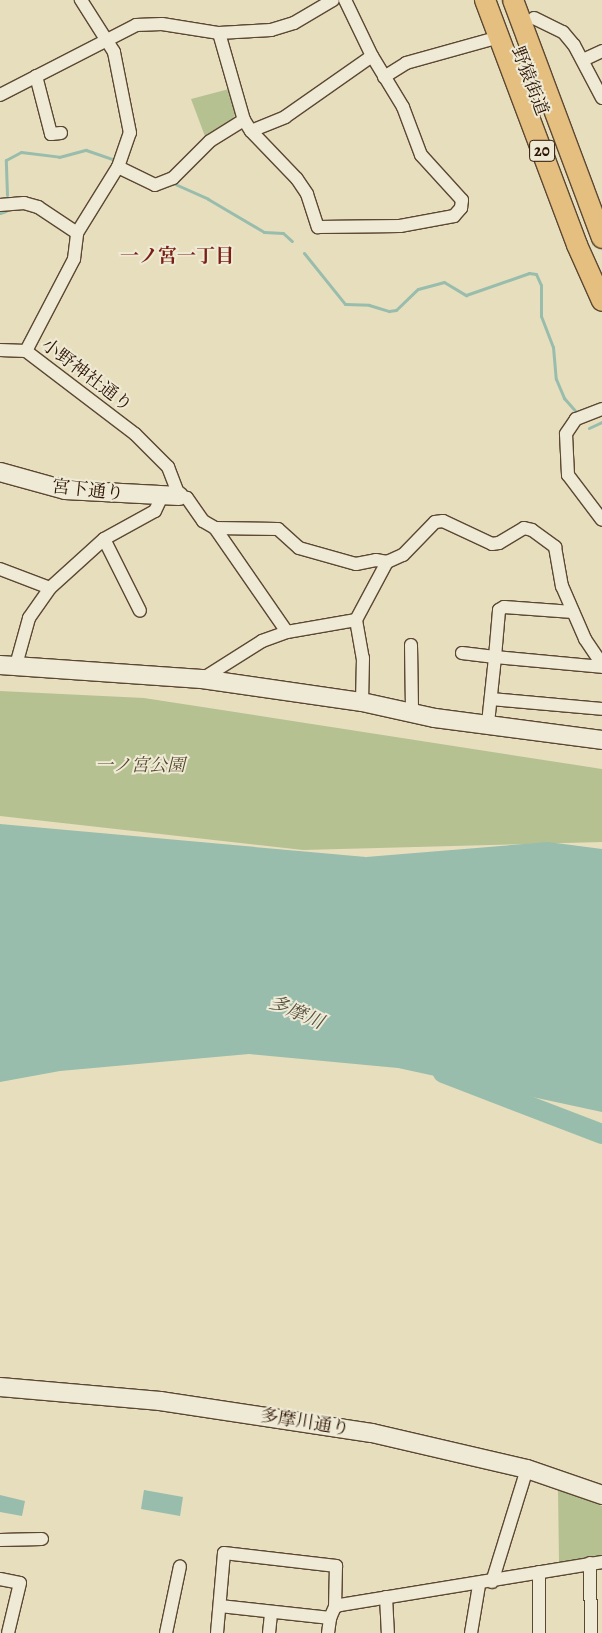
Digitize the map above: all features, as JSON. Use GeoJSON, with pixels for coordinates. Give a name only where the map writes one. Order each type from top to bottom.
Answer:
{"type":"FeatureCollection","features":[{"type":"Feature","properties":{"kind":"main road","name":"20"},"geometry":{"type":"LineString","coordinates":[[485,0],[577,245],[602,302]]}},
{"type":"Feature","properties":{"kind":"main road","name":"野猿街道"},"geometry":{"type":"LineString","coordinates":[[499,0],[602,275]]}},
{"type":"Feature","properties":{"kind":"main road","name":"野猿街道"},"geometry":{"type":"LineString","coordinates":[[513,0],[602,238]]}},
{"type":"Feature","properties":{"kind":"main road","name":"20"},"geometry":{"type":"LineString","coordinates":[[530,9],[602,200]]}},
{"type":"Feature","properties":{"kind":"street","name":"小野神社通り"},"geometry":{"type":"LineString","coordinates":[[81,0],[106,39],[120,70],[129,117],[130,133],[118,167],[77,233],[74,259],[26,351],[135,434],[168,466],[171,496]]}},
{"type":"Feature","properties":{"kind":"street"},"geometry":{"type":"LineString","coordinates":[[0,95],[136,25],[152,23],[219,33],[283,28],[332,0]]}},
{"type":"Feature","properties":{"kind":"street"},"geometry":{"type":"LineString","coordinates":[[219,33],[244,120],[251,131],[297,179],[307,194],[318,227],[400,226],[454,216],[461,208],[462,200],[426,164],[404,107],[372,56],[345,0]]}},
{"type":"Feature","properties":{"kind":"street"},"geometry":{"type":"LineString","coordinates":[[530,9],[563,32],[583,60],[602,98]]}},
{"type":"Feature","properties":{"kind":"street"},"geometry":{"type":"LineString","coordinates":[[384,77],[406,63],[499,37]]}},
{"type":"Feature","properties":{"kind":"street"},"geometry":{"type":"LineString","coordinates":[[583,60],[602,51]]}},
{"type":"Feature","properties":{"kind":"street"},"geometry":{"type":"LineString","coordinates":[[251,131],[285,117],[372,56]]}},
{"type":"Feature","properties":{"kind":"street"},"geometry":{"type":"LineString","coordinates":[[36,76],[51,134],[61,133]]}},
{"type":"Feature","properties":{"kind":"street"},"geometry":{"type":"LineString","coordinates":[[118,167],[155,185],[173,178],[210,141],[244,120]]}},
{"type":"Feature","properties":{"kind":"street"},"geometry":{"type":"LineString","coordinates":[[0,205],[24,203],[38,208],[77,233]]}},
{"type":"Feature","properties":{"kind":"street"},"geometry":{"type":"LineString","coordinates":[[0,350],[26,351]]}},
{"type":"Feature","properties":{"kind":"street"},"geometry":{"type":"LineString","coordinates":[[602,409],[576,419],[566,434],[568,476],[602,520]]}},
{"type":"Feature","properties":{"kind":"street","name":"宮下通り"},"geometry":{"type":"LineString","coordinates":[[0,472],[65,490],[171,496]]}},
{"type":"Feature","properties":{"kind":"street"},"geometry":{"type":"LineString","coordinates":[[602,666],[573,612],[562,586],[555,547],[524,528],[499,543],[492,544],[443,521],[435,522],[403,555],[387,562],[376,560],[356,564],[299,548],[278,529],[216,528],[203,521],[187,498],[171,496],[155,511],[104,539],[50,588],[29,618],[8,665],[202,679],[602,740]]}},
{"type":"Feature","properties":{"kind":"street"},"geometry":{"type":"LineString","coordinates":[[216,528],[287,632]]}},
{"type":"Feature","properties":{"kind":"street"},"geometry":{"type":"LineString","coordinates":[[104,539],[140,611]]}},
{"type":"Feature","properties":{"kind":"street"},"geometry":{"type":"LineString","coordinates":[[362,702],[363,658],[356,620],[387,562]]}},
{"type":"Feature","properties":{"kind":"street"},"geometry":{"type":"LineString","coordinates":[[0,569],[50,588]]}},
{"type":"Feature","properties":{"kind":"street"},"geometry":{"type":"LineString","coordinates":[[488,723],[499,610],[504,608],[573,612]]}},
{"type":"Feature","properties":{"kind":"street"},"geometry":{"type":"LineString","coordinates":[[202,679],[242,651],[287,632],[356,620]]}},
{"type":"Feature","properties":{"kind":"street"},"geometry":{"type":"LineString","coordinates":[[411,644],[412,712]]}},
{"type":"Feature","properties":{"kind":"street"},"geometry":{"type":"LineString","coordinates":[[462,653],[602,666]]}},
{"type":"Feature","properties":{"kind":"street"},"geometry":{"type":"LineString","coordinates":[[491,699],[602,709]]}},
{"type":"Feature","properties":{"kind":"street","name":"多摩川通り"},"geometry":{"type":"LineString","coordinates":[[0,1387],[160,1401],[381,1435],[527,1469],[602,1495]]}},
{"type":"Feature","properties":{"kind":"street"},"geometry":{"type":"LineString","coordinates":[[492,1582],[527,1469]]}},
{"type":"Feature","properties":{"kind":"street"},"geometry":{"type":"LineString","coordinates":[[0,1540],[42,1539]]}},
{"type":"Feature","properties":{"kind":"street"},"geometry":{"type":"LineString","coordinates":[[217,1633],[224,1553],[336,1566],[332,1613],[328,1633]]}},
{"type":"Feature","properties":{"kind":"street"},"geometry":{"type":"LineString","coordinates":[[220,1606],[271,1613],[332,1613],[386,1598],[492,1582],[596,1563],[591,1633]]}},
{"type":"Feature","properties":{"kind":"street"},"geometry":{"type":"LineString","coordinates":[[166,1633],[180,1566]]}},
{"type":"Feature","properties":{"kind":"street"},"geometry":{"type":"LineString","coordinates":[[539,1572],[539,1633]]}},
{"type":"Feature","properties":{"kind":"street"},"geometry":{"type":"LineString","coordinates":[[0,1579],[20,1583],[8,1633]]}},
{"type":"Feature","properties":{"kind":"street"},"geometry":{"type":"LineString","coordinates":[[471,1633],[479,1584]]}},
{"type":"Feature","properties":{"kind":"street"},"geometry":{"type":"LineString","coordinates":[[386,1598],[388,1633]]}},
{"type":"Feature","properties":{"kind":"street"},"geometry":{"type":"LineString","coordinates":[[269,1633],[271,1613]]}},
{"type":"Feature","properties":{"kind":"green space"},"geometry":{"type":"Polygon","coordinates":[[[229,89],[236,113],[230,124],[206,139],[191,99],[229,89]]]}},
{"type":"Feature","properties":{"kind":"green space","name":"一ノ宮公園"},"geometry":{"type":"Polygon","coordinates":[[[0,691],[144,698],[602,769],[602,842],[303,850],[0,816],[0,691]]]}},
{"type":"Feature","properties":{"kind":"green space"},"geometry":{"type":"Polygon","coordinates":[[[558,1489],[602,1506],[602,1558],[559,1563],[558,1489]]]}},
{"type":"Feature","properties":{"kind":"water"},"geometry":{"type":"Polygon","coordinates":[[[0,824],[366,857],[548,842],[602,849],[602,1112],[398,1068],[249,1054],[60,1071],[0,1082],[0,824]]]}},
{"type":"Feature","properties":{"kind":"water"},"geometry":{"type":"Polygon","coordinates":[[[144,1490],[183,1497],[180,1516],[141,1509],[144,1490]]]}},
{"type":"Feature","properties":{"kind":"water"},"geometry":{"type":"Polygon","coordinates":[[[0,1495],[25,1501],[22,1516],[0,1512],[0,1495]]]}},
{"type":"Feature","properties":{"kind":"waterway"},"geometry":{"type":"LineString","coordinates":[[7,195],[6,160],[21,152],[59,157],[86,150],[112,159]]}},
{"type":"Feature","properties":{"kind":"waterway"},"geometry":{"type":"LineString","coordinates":[[175,184],[208,199],[264,232],[283,233],[292,241]]}},
{"type":"Feature","properties":{"kind":"waterway"},"geometry":{"type":"LineString","coordinates":[[0,213],[6,211]]}},
{"type":"Feature","properties":{"kind":"waterway"},"geometry":{"type":"LineString","coordinates":[[304,253],[345,304],[369,305],[389,311],[396,310],[418,289],[444,282],[466,295],[529,273],[536,274],[541,285],[541,316],[553,347],[556,379],[564,398],[576,412]]}},
{"type":"Feature","properties":{"kind":"waterway"},"geometry":{"type":"LineString","coordinates":[[589,428],[602,422]]}},
{"type":"Feature","properties":{"kind":"waterway","name":"多摩川"},"geometry":{"type":"LineString","coordinates":[[443,1073],[602,1134]]}},
{"type":"Feature","properties":{"kind":"district","name":"一ノ宮一丁目"},"geometry":{"type":"Point","coordinates":[177,257]}}]}
